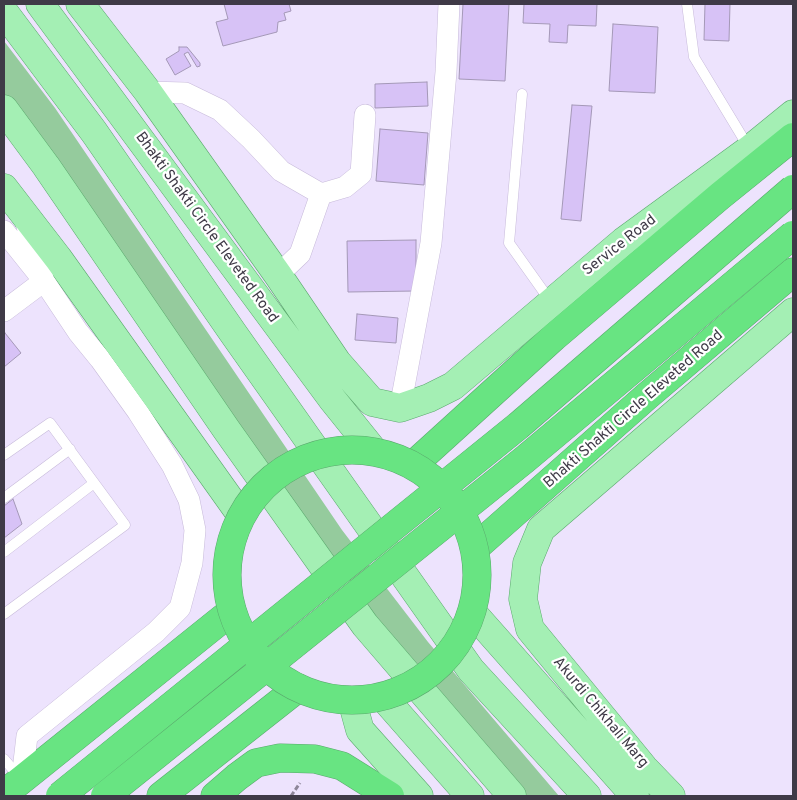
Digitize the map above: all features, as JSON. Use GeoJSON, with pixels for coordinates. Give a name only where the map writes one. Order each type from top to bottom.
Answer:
{"type":"FeatureCollection","features":[{"type":"Feature","properties":{"kind":"highway"},"geometry":{"type":"LineString","coordinates":[[413,464],[554,337],[720,196],[793,137]]}},
{"type":"Feature","properties":{"kind":"highway"},"geometry":{"type":"LineString","coordinates":[[60,796],[518,426],[793,190]]}},
{"type":"Feature","properties":{"kind":"highway"},"geometry":{"type":"LineString","coordinates":[[105,796],[524,460],[793,236]]}},
{"type":"Feature","properties":{"kind":"highway","name":"Bhakti Shakti Circle Eleveted Road"},"geometry":{"type":"LineString","coordinates":[[475,548],[647,396],[793,272]]}},
{"type":"Feature","properties":{"kind":"highway"},"geometry":{"type":"LineString","coordinates":[[334,450],[373,450],[413,464],[441,486],[462,515],[475,548],[477,580],[472,612],[452,650],[422,679],[383,697],[352,701],[325,698],[298,688],[276,674],[257,656],[242,635],[232,611],[227,587],[228,562],[232,538],[241,515],[265,484],[297,461],[334,450]]}},
{"type":"Feature","properties":{"kind":"highway"},"geometry":{"type":"LineString","coordinates":[[13,787],[232,611]]}},
{"type":"Feature","properties":{"kind":"highway"},"geometry":{"type":"LineString","coordinates":[[162,796],[298,688]]}},
{"type":"Feature","properties":{"kind":"highway"},"geometry":{"type":"LineString","coordinates":[[215,796],[256,763],[280,758],[315,759],[342,766],[390,796]]}},
{"type":"Feature","properties":{"kind":"main road","name":"Bhakti Shakti Circle Eleveted Road"},"geometry":{"type":"LineString","coordinates":[[40,4],[326,392],[373,450]]}},
{"type":"Feature","properties":{"kind":"main road"},"geometry":{"type":"LineString","coordinates":[[80,4],[148,92],[338,362],[372,402],[400,408]]}},
{"type":"Feature","properties":{"kind":"main road"},"geometry":{"type":"LineString","coordinates":[[4,12],[94,132],[227,325],[472,670],[587,796]]}},
{"type":"Feature","properties":{"kind":"main road"},"geometry":{"type":"LineString","coordinates":[[4,109],[46,166],[365,626],[512,796]]}},
{"type":"Feature","properties":{"kind":"main road","name":"Service Road"},"geometry":{"type":"LineString","coordinates":[[400,408],[453,386],[624,241],[750,149],[793,114]]}},
{"type":"Feature","properties":{"kind":"main road"},"geometry":{"type":"LineString","coordinates":[[4,188],[13,222],[241,515]]}},
{"type":"Feature","properties":{"kind":"main road","name":"Akurdi Chikhali Marg"},"geometry":{"type":"LineString","coordinates":[[671,796],[644,768],[530,629],[523,599],[527,563],[541,529],[793,312]]}},
{"type":"Feature","properties":{"kind":"main road"},"geometry":{"type":"LineString","coordinates":[[472,612],[635,796]]}},
{"type":"Feature","properties":{"kind":"main road"},"geometry":{"type":"LineString","coordinates":[[383,697],[470,796]]}},
{"type":"Feature","properties":{"kind":"main road"},"geometry":{"type":"LineString","coordinates":[[352,701],[360,730],[419,796]]}},
{"type":"Feature","properties":{"kind":"street"},"geometry":{"type":"LineString","coordinates":[[400,408],[431,243],[446,72],[449,4]]}},
{"type":"Feature","properties":{"kind":"street"},"geometry":{"type":"LineString","coordinates":[[148,92],[185,93],[220,110],[281,171],[321,194],[345,187],[361,174],[365,115]]}},
{"type":"Feature","properties":{"kind":"street"},"geometry":{"type":"LineString","coordinates":[[278,275],[300,254],[321,194]]}},
{"type":"Feature","properties":{"kind":"street"},"geometry":{"type":"LineString","coordinates":[[4,311],[51,270],[78,332],[138,412],[172,465],[189,500],[195,530],[192,563],[180,608],[156,632],[27,736],[13,787]]}},
{"type":"Feature","properties":{"kind":"lane"},"geometry":{"type":"LineString","coordinates":[[687,4],[694,58],[750,149]]}},
{"type":"Feature","properties":{"kind":"lane"},"geometry":{"type":"LineString","coordinates":[[522,94],[509,243],[551,302]]}},
{"type":"Feature","properties":{"kind":"lane"},"geometry":{"type":"LineString","coordinates":[[4,456],[50,422],[125,525],[4,614]]}},
{"type":"Feature","properties":{"kind":"lane"},"geometry":{"type":"LineString","coordinates":[[4,498],[70,449]]}},
{"type":"Feature","properties":{"kind":"lane"},"geometry":{"type":"LineString","coordinates":[[4,552],[94,484]]}},
{"type":"Feature","properties":{"kind":"lane"},"geometry":{"type":"LineString","coordinates":[[4,759],[13,787]]}},
{"type":"Feature","properties":{"kind":"green space"},"geometry":{"type":"Polygon","coordinates":[[[4,41],[55,108],[342,530],[428,642],[559,796],[517,796],[392,650],[4,105],[4,41]]]}},
{"type":"Feature","properties":{"kind":"building"},"geometry":{"type":"Polygon","coordinates":[[[224,4],[289,4],[291,11],[284,13],[286,20],[278,22],[277,32],[223,46],[216,22],[228,19],[224,4]]]}},
{"type":"Feature","properties":{"kind":"building"},"geometry":{"type":"Polygon","coordinates":[[[463,4],[509,4],[505,81],[459,79],[463,4]]]}},
{"type":"Feature","properties":{"kind":"building"},"geometry":{"type":"Polygon","coordinates":[[[524,4],[597,4],[596,26],[568,25],[567,43],[549,42],[550,24],[523,23],[524,4]]]}},
{"type":"Feature","properties":{"kind":"building"},"geometry":{"type":"Polygon","coordinates":[[[705,4],[730,4],[729,41],[704,40],[705,4]]]}},
{"type":"Feature","properties":{"kind":"building"},"geometry":{"type":"Polygon","coordinates":[[[613,24],[658,27],[655,93],[609,91],[613,24]]]}},
{"type":"Feature","properties":{"kind":"building"},"geometry":{"type":"Polygon","coordinates":[[[179,47],[187,47],[200,63],[200,66],[197,67],[188,52],[184,54],[191,66],[175,75],[166,59],[179,51],[179,47]]]}},
{"type":"Feature","properties":{"kind":"building"},"geometry":{"type":"Polygon","coordinates":[[[427,82],[428,106],[375,108],[375,84],[427,82]]]}},
{"type":"Feature","properties":{"kind":"building"},"geometry":{"type":"Polygon","coordinates":[[[572,105],[592,106],[581,221],[561,219],[572,105]]]}},
{"type":"Feature","properties":{"kind":"building"},"geometry":{"type":"Polygon","coordinates":[[[380,129],[428,133],[424,185],[376,181],[380,129]]]}},
{"type":"Feature","properties":{"kind":"building"},"geometry":{"type":"Polygon","coordinates":[[[416,240],[416,291],[348,292],[347,241],[416,240]]]}},
{"type":"Feature","properties":{"kind":"building"},"geometry":{"type":"Polygon","coordinates":[[[357,314],[398,318],[396,343],[355,340],[357,314]]]}},
{"type":"Feature","properties":{"kind":"building"},"geometry":{"type":"Polygon","coordinates":[[[4,334],[21,353],[4,367],[4,334]]]}},
{"type":"Feature","properties":{"kind":"building"},"geometry":{"type":"Polygon","coordinates":[[[13,499],[22,524],[4,538],[4,506],[13,499]]]}}]}
